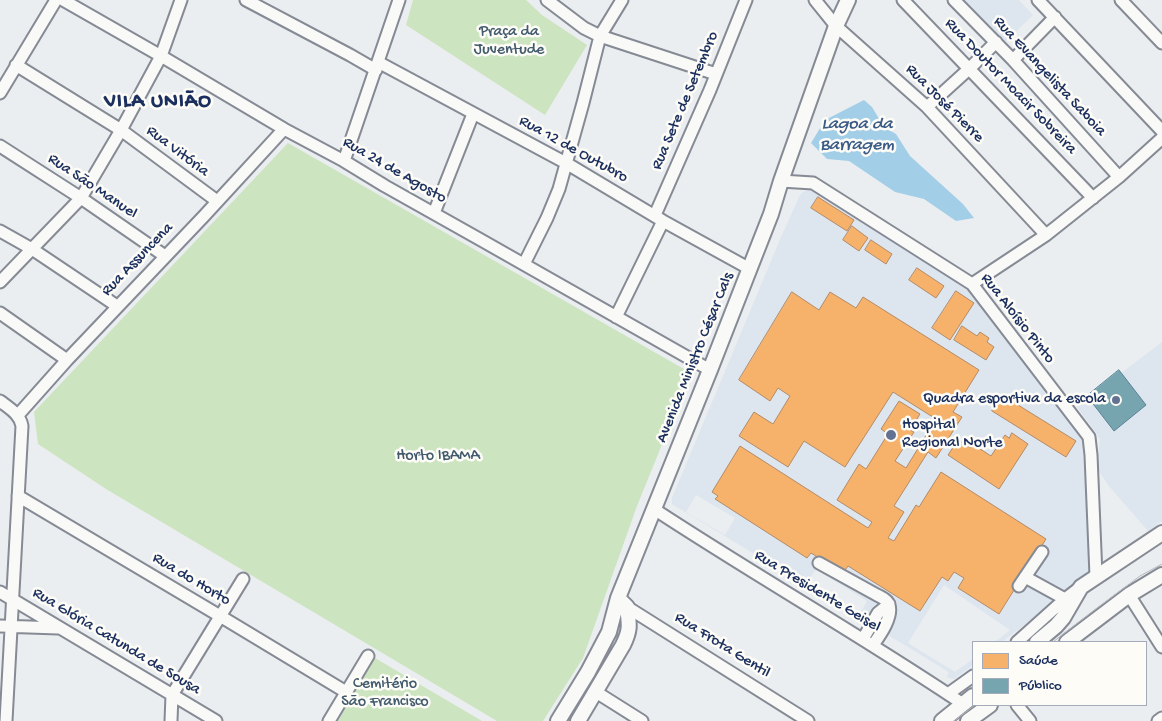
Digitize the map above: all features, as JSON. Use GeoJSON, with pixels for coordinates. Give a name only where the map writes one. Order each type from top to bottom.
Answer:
{"type":"FeatureCollection","features":[{"type":"Feature","properties":{"kind":"main road","name":"Avenida Ministro César Cals"},"geometry":{"type":"LineString","coordinates":[[558,721],[588,672],[622,602],[654,509],[772,214],[781,181],[836,26],[848,0]]}},
{"type":"Feature","properties":{"kind":"main road"},"geometry":{"type":"LineString","coordinates":[[1038,641],[1063,618],[1081,587],[1162,533]]}},
{"type":"Feature","properties":{"kind":"main road"},"geometry":{"type":"LineString","coordinates":[[1068,641],[1129,594],[1162,575]]}},
{"type":"Feature","properties":{"kind":"main road","name":"Avenida Ministro César Cals"},"geometry":{"type":"LineString","coordinates":[[578,721],[629,634],[629,626],[622,602]]}},
{"type":"Feature","properties":{"kind":"main road"},"geometry":{"type":"LineString","coordinates":[[942,721],[968,700]]}},
{"type":"Feature","properties":{"kind":"main road"},"geometry":{"type":"LineString","coordinates":[[968,721],[989,706]]}},
{"type":"Feature","properties":{"kind":"street"},"geometry":{"type":"LineString","coordinates":[[0,93],[4,78],[16,65],[56,0]]}},
{"type":"Feature","properties":{"kind":"street","name":"Rua 24 de Agosto"},"geometry":{"type":"LineString","coordinates":[[63,0],[284,129],[344,161],[710,370]]}},
{"type":"Feature","properties":{"kind":"street"},"geometry":{"type":"LineString","coordinates":[[0,282],[81,198],[161,56],[181,0]]}},
{"type":"Feature","properties":{"kind":"street","name":"Rua 12 de Outubro"},"geometry":{"type":"LineString","coordinates":[[246,0],[350,55],[377,66],[566,163],[750,269]]}},
{"type":"Feature","properties":{"kind":"street"},"geometry":{"type":"LineString","coordinates":[[344,161],[399,0]]}},
{"type":"Feature","properties":{"kind":"street"},"geometry":{"type":"LineString","coordinates":[[547,0],[584,28],[600,36],[716,74]]}},
{"type":"Feature","properties":{"kind":"street"},"geometry":{"type":"LineString","coordinates":[[524,264],[559,189],[600,36],[622,0]]}},
{"type":"Feature","properties":{"kind":"street","name":"Rua Sete de Setembro"},"geometry":{"type":"LineString","coordinates":[[616,317],[659,218],[746,0]]}},
{"type":"Feature","properties":{"kind":"street","name":"Rua José Pierre"},"geometry":{"type":"LineString","coordinates":[[815,0],[836,26],[927,107],[1046,235]]}},
{"type":"Feature","properties":{"kind":"street","name":"Rua Doutor Moacir Sobreira"},"geometry":{"type":"LineString","coordinates":[[903,0],[1093,198]]}},
{"type":"Feature","properties":{"kind":"street","name":"Rua Evangelista Saboia"},"geometry":{"type":"LineString","coordinates":[[954,0],[1013,60],[1118,178]]}},
{"type":"Feature","properties":{"kind":"street"},"geometry":{"type":"LineString","coordinates":[[1038,0],[1162,131]]}},
{"type":"Feature","properties":{"kind":"street"},"geometry":{"type":"LineString","coordinates":[[1121,0],[1162,43]]}},
{"type":"Feature","properties":{"kind":"street"},"geometry":{"type":"LineString","coordinates":[[1013,60],[1055,17]]}},
{"type":"Feature","properties":{"kind":"street"},"geometry":{"type":"LineString","coordinates":[[927,107],[996,42]]}},
{"type":"Feature","properties":{"kind":"street","name":"Rua Vitória"},"geometry":{"type":"LineString","coordinates":[[16,65],[121,130],[217,201]]}},
{"type":"Feature","properties":{"kind":"street"},"geometry":{"type":"LineString","coordinates":[[434,213],[473,114]]}},
{"type":"Feature","properties":{"kind":"street","name":"Rua Assuncena"},"geometry":{"type":"LineString","coordinates":[[18,416],[66,360],[284,129]]}},
{"type":"Feature","properties":{"kind":"street"},"geometry":{"type":"LineString","coordinates":[[972,284],[1046,235],[1118,178],[1162,138]]}},
{"type":"Feature","properties":{"kind":"street","name":"Rua São Manuel"},"geometry":{"type":"LineString","coordinates":[[0,146],[81,198],[165,256]]}},
{"type":"Feature","properties":{"kind":"street","name":"Rua Aloísio Pinto"},"geometry":{"type":"LineString","coordinates":[[781,181],[813,183],[972,284],[1089,438],[1096,576]]}},
{"type":"Feature","properties":{"kind":"street"},"geometry":{"type":"LineString","coordinates":[[0,231],[32,249],[117,306]]}},
{"type":"Feature","properties":{"kind":"street"},"geometry":{"type":"LineString","coordinates":[[0,312],[66,360]]}},
{"type":"Feature","properties":{"kind":"street"},"geometry":{"type":"LineString","coordinates":[[0,401],[18,416],[22,426],[13,600],[6,626],[6,721]]}},
{"type":"Feature","properties":{"kind":"street","name":"Rua do Horto"},"geometry":{"type":"LineString","coordinates":[[18,496],[346,692]]}},
{"type":"Feature","properties":{"kind":"street","name":"Rua Presidente Geisel"},"geometry":{"type":"LineString","coordinates":[[654,509],[874,645],[948,694],[968,700]]}},
{"type":"Feature","properties":{"kind":"street"},"geometry":{"type":"LineString","coordinates":[[1042,552],[1022,581],[1065,599]]}},
{"type":"Feature","properties":{"kind":"street"},"geometry":{"type":"LineString","coordinates":[[819,563],[886,600],[889,604],[890,612],[886,624],[874,645]]}},
{"type":"Feature","properties":{"kind":"street"},"geometry":{"type":"LineString","coordinates":[[171,721],[172,695],[243,579]]}},
{"type":"Feature","properties":{"kind":"street"},"geometry":{"type":"LineString","coordinates":[[1018,641],[1081,587]]}},
{"type":"Feature","properties":{"kind":"street","name":"Rua Glória Catunda de Sousa"},"geometry":{"type":"LineString","coordinates":[[0,592],[216,721]]}},
{"type":"Feature","properties":{"kind":"street"},"geometry":{"type":"LineString","coordinates":[[1129,594],[1162,647]]}},
{"type":"Feature","properties":{"kind":"street","name":"Rua Frota Gentil"},"geometry":{"type":"LineString","coordinates":[[622,602],[808,721]]}},
{"type":"Feature","properties":{"kind":"street"},"geometry":{"type":"LineString","coordinates":[[863,639],[878,613],[889,604]]}},
{"type":"Feature","properties":{"kind":"street"},"geometry":{"type":"LineString","coordinates":[[6,626],[60,628]]}},
{"type":"Feature","properties":{"kind":"street"},"geometry":{"type":"LineString","coordinates":[[329,721],[368,656]]}},
{"type":"Feature","properties":{"kind":"street"},"geometry":{"type":"LineString","coordinates":[[948,694],[972,677]]}},
{"type":"Feature","properties":{"kind":"street"},"geometry":{"type":"LineString","coordinates":[[596,692],[642,721]]}},
{"type":"Feature","properties":{"kind":"street"},"geometry":{"type":"LineString","coordinates":[[1018,706],[1030,721]]}},
{"type":"Feature","properties":{"kind":"street"},"geometry":{"type":"LineString","coordinates":[[1158,721],[1162,718]]}},
{"type":"Feature","properties":{"kind":"shaded area"},"geometry":{"type":"Polygon","coordinates":[[[962,0],[1019,0],[1033,15],[1003,44],[962,0]]]}},
{"type":"Feature","properties":{"kind":"shaded area","name":"Hospital Regional Norte"},"geometry":{"type":"Polygon","coordinates":[[[808,190],[814,190],[974,292],[1086,439],[1092,572],[1003,641],[996,641],[1010,630],[944,585],[908,643],[955,672],[972,660],[972,666],[954,679],[947,677],[949,672],[858,617],[867,601],[816,569],[806,585],[836,604],[672,504],[672,498],[800,195],[808,190]],[[696,495],[686,512],[725,535],[735,518],[696,495]]]}},
{"type":"Feature","properties":{"kind":"shaded area"},"geometry":{"type":"Polygon","coordinates":[[[1162,342],[1162,521],[1148,531],[1108,485],[1097,468],[1100,439],[1077,407],[1162,342]]]}},
{"type":"Feature","properties":{"kind":"green space","name":"Praça da Juventude"},"geometry":{"type":"Polygon","coordinates":[[[413,0],[526,0],[542,15],[587,45],[545,115],[406,25],[413,0]]]}},
{"type":"Feature","properties":{"kind":"green space","name":"Horto IBAMA"},"geometry":{"type":"Polygon","coordinates":[[[288,143],[691,373],[637,506],[583,658],[543,721],[497,721],[106,489],[38,444],[34,412],[288,143]]]}},
{"type":"Feature","properties":{"kind":"green space","name":"Cemitério São Francisco"},"geometry":{"type":"Polygon","coordinates":[[[375,658],[482,721],[338,721],[375,658]]]}},
{"type":"Feature","properties":{"kind":"water","name":"Lagoa da Barragem"},"geometry":{"type":"Polygon","coordinates":[[[864,100],[872,107],[884,127],[896,134],[910,156],[963,204],[974,218],[956,221],[924,199],[895,192],[849,161],[827,159],[811,143],[825,120],[864,100]]]}},
{"type":"Feature","properties":{"kind":"building: Saúde"},"geometry":{"type":"Polygon","coordinates":[[[818,197],[854,220],[847,231],[811,208],[818,197]]]}},
{"type":"Feature","properties":{"kind":"building: Saúde"},"geometry":{"type":"Polygon","coordinates":[[[852,226],[868,238],[859,251],[843,240],[852,226]]]}},
{"type":"Feature","properties":{"kind":"building: Saúde"},"geometry":{"type":"Polygon","coordinates":[[[871,240],[892,254],[886,264],[865,250],[871,240]]]}},
{"type":"Feature","properties":{"kind":"building: Saúde"},"geometry":{"type":"Polygon","coordinates":[[[917,268],[944,286],[936,298],[909,280],[917,268]]]}},
{"type":"Feature","properties":{"kind":"building: Saúde"},"geometry":{"type":"Polygon","coordinates":[[[956,291],[974,303],[950,340],[932,328],[956,291]]]}},
{"type":"Feature","properties":{"kind":"building: Saúde"},"geometry":{"type":"Polygon","coordinates":[[[792,292],[819,310],[830,292],[856,308],[863,297],[979,370],[953,412],[962,417],[936,458],[928,452],[894,506],[904,512],[888,538],[894,541],[916,505],[919,507],[941,472],[1046,539],[999,614],[958,588],[964,578],[954,572],[948,581],[942,577],[920,611],[848,566],[843,573],[811,553],[807,558],[715,499],[718,496],[712,492],[740,446],[868,528],[872,522],[837,500],[859,464],[866,469],[888,434],[881,429],[899,401],[920,414],[910,430],[914,432],[895,461],[906,468],[936,419],[893,392],[845,467],[804,441],[788,467],[739,436],[754,412],[773,424],[790,396],[778,388],[770,401],[739,380],[792,292]]]}},
{"type":"Feature","properties":{"kind":"building: Saúde"},"geometry":{"type":"Polygon","coordinates":[[[962,326],[977,336],[980,332],[989,338],[987,342],[994,347],[986,360],[954,340],[962,326]]]}},
{"type":"Feature","properties":{"kind":"building: Saúde"},"geometry":{"type":"Polygon","coordinates":[[[1002,395],[1076,441],[1066,457],[992,411],[1002,395]]]}},
{"type":"Feature","properties":{"kind":"building: Saúde"},"geometry":{"type":"Polygon","coordinates":[[[1012,433],[1028,444],[999,489],[948,455],[958,440],[971,448],[974,445],[991,456],[1005,435],[1009,438],[1012,433]]]}},
{"type":"Feature","properties":{"kind":"building: Público","name":"Quadra esportiva da escola"},"geometry":{"type":"Polygon","coordinates":[[[1119,370],[1146,405],[1114,431],[1087,396],[1119,370]]]}},
{"type":"Feature","properties":{"kind":"tram line"},"geometry":{"type":"LineString","coordinates":[[1054,641],[1140,576],[1162,564]]}},
{"type":"Feature","properties":{"kind":"tram line"},"geometry":{"type":"LineString","coordinates":[[954,721],[974,706]]}},
{"type":"Feature","properties":{"kind":"place","name":"Quadra esportiva da escola"},"geometry":{"type":"Point","coordinates":[1116,400]}},
{"type":"Feature","properties":{"kind":"place","name":"Hospital Regional Norte"},"geometry":{"type":"Point","coordinates":[891,435]}},
{"type":"Feature","properties":{"kind":"district","name":"VILA UNIÃO"},"geometry":{"type":"Point","coordinates":[158,103]}}]}
